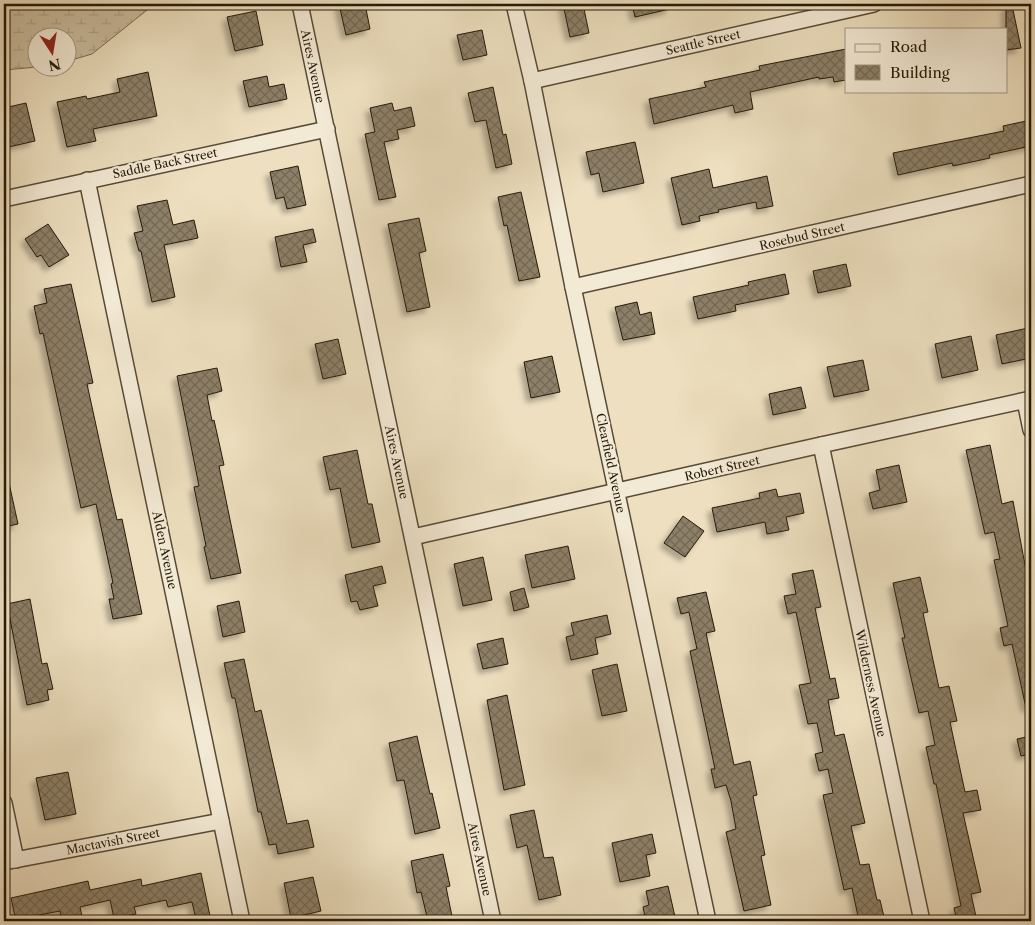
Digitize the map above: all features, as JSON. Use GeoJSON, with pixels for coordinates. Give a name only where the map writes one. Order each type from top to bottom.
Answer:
{"type":"FeatureCollection","features":[{"type":"Feature","properties":{"kind":"street","name":"Aires Avenue"},"geometry":{"type":"LineString","coordinates":[[300,4],[493,921]]}},
{"type":"Feature","properties":{"kind":"street","name":"Clearfield Avenue"},"geometry":{"type":"LineString","coordinates":[[514,4],[532,81],[573,287],[708,921]]}},
{"type":"Feature","properties":{"kind":"street","name":"Seattle Street"},"geometry":{"type":"LineString","coordinates":[[532,81],[874,4]]}},
{"type":"Feature","properties":{"kind":"street","name":"Saddle Back Street"},"geometry":{"type":"LineString","coordinates":[[4,199],[327,129]]}},
{"type":"Feature","properties":{"kind":"street","name":"Alden Avenue"},"geometry":{"type":"LineString","coordinates":[[87,180],[242,921]]}},
{"type":"Feature","properties":{"kind":"street","name":"Rosebud Street"},"geometry":{"type":"LineString","coordinates":[[573,287],[1031,184]]}},
{"type":"Feature","properties":{"kind":"street","name":"Robert Street"},"geometry":{"type":"LineString","coordinates":[[413,537],[1028,400]]}},
{"type":"Feature","properties":{"kind":"street"},"geometry":{"type":"LineString","coordinates":[[1028,400],[1031,430]]}},
{"type":"Feature","properties":{"kind":"street","name":"Wilderness Avenue"},"geometry":{"type":"LineString","coordinates":[[821,445],[922,921]]}},
{"type":"Feature","properties":{"kind":"street"},"geometry":{"type":"LineString","coordinates":[[4,803],[10,861]]}},
{"type":"Feature","properties":{"kind":"street","name":"Mactavish Street"},"geometry":{"type":"LineString","coordinates":[[10,861],[222,820]]}},
{"type":"Feature","properties":{"kind":"green space"},"geometry":{"type":"Polygon","coordinates":[[[4,4],[150,4],[147,10],[92,54],[78,58],[78,28],[28,28],[28,68],[4,70],[4,4]]]}},
{"type":"Feature","properties":{"kind":"building"},"geometry":{"type":"Polygon","coordinates":[[[339,4],[365,4],[370,29],[346,35],[339,4]]]}},
{"type":"Feature","properties":{"kind":"building"},"geometry":{"type":"Polygon","coordinates":[[[563,4],[583,4],[589,33],[570,37],[563,4]]]}},
{"type":"Feature","properties":{"kind":"building"},"geometry":{"type":"Polygon","coordinates":[[[632,4],[669,4],[670,9],[635,17],[632,4]]]}},
{"type":"Feature","properties":{"kind":"building"},"geometry":{"type":"Polygon","coordinates":[[[1012,5],[1021,48],[1008,50],[1006,6],[1012,5]]]}},
{"type":"Feature","properties":{"kind":"building"},"geometry":{"type":"Polygon","coordinates":[[[256,11],[263,45],[235,51],[227,17],[256,11]]]}},
{"type":"Feature","properties":{"kind":"building"},"geometry":{"type":"Polygon","coordinates":[[[482,30],[487,55],[463,60],[457,35],[482,30]]]}},
{"type":"Feature","properties":{"kind":"building"},"geometry":{"type":"Polygon","coordinates":[[[845,49],[845,80],[834,82],[833,77],[819,79],[819,77],[750,92],[753,109],[735,113],[733,105],[654,124],[649,99],[706,87],[704,82],[760,70],[759,66],[845,49]]]}},
{"type":"Feature","properties":{"kind":"building"},"geometry":{"type":"Polygon","coordinates":[[[148,72],[157,116],[93,129],[96,141],[67,147],[57,102],[86,96],[87,99],[120,92],[117,79],[148,72]]]}},
{"type":"Feature","properties":{"kind":"building"},"geometry":{"type":"Polygon","coordinates":[[[267,76],[269,87],[284,84],[287,99],[249,107],[243,81],[267,76]]]}},
{"type":"Feature","properties":{"kind":"building"},"geometry":{"type":"Polygon","coordinates":[[[493,87],[503,135],[506,134],[512,164],[496,168],[486,120],[475,122],[468,93],[493,87]]]}},
{"type":"Feature","properties":{"kind":"building"},"geometry":{"type":"Polygon","coordinates":[[[26,103],[35,141],[4,148],[4,108],[26,103]]]}},
{"type":"Feature","properties":{"kind":"building"},"geometry":{"type":"Polygon","coordinates":[[[392,103],[394,111],[411,107],[415,126],[397,130],[399,139],[384,142],[396,197],[379,200],[365,134],[375,132],[370,108],[392,103]]]}},
{"type":"Feature","properties":{"kind":"building"},"geometry":{"type":"Polygon","coordinates":[[[1031,120],[1031,146],[989,155],[990,158],[953,166],[952,163],[898,175],[893,153],[1004,131],[1003,126],[1031,120]]]}},
{"type":"Feature","properties":{"kind":"building"},"geometry":{"type":"Polygon","coordinates":[[[635,142],[644,183],[603,192],[599,173],[591,175],[586,152],[635,142]]]}},
{"type":"Feature","properties":{"kind":"building"},"geometry":{"type":"Polygon","coordinates":[[[298,166],[306,205],[287,209],[284,197],[276,199],[270,172],[298,166]]]}},
{"type":"Feature","properties":{"kind":"building"},"geometry":{"type":"Polygon","coordinates":[[[709,169],[713,188],[767,176],[773,206],[757,209],[756,202],[718,210],[719,212],[699,216],[700,221],[682,225],[671,178],[709,169]]]}},
{"type":"Feature","properties":{"kind":"building"},"geometry":{"type":"Polygon","coordinates":[[[521,192],[540,277],[519,281],[507,225],[504,226],[498,197],[521,192]]]}},
{"type":"Feature","properties":{"kind":"building"},"geometry":{"type":"Polygon","coordinates":[[[167,200],[173,225],[194,220],[198,238],[164,245],[175,297],[152,302],[141,251],[139,251],[134,233],[143,231],[137,206],[167,200]]]}},
{"type":"Feature","properties":{"kind":"building"},"geometry":{"type":"Polygon","coordinates":[[[419,218],[426,251],[419,253],[430,307],[407,312],[388,224],[419,218]]]}},
{"type":"Feature","properties":{"kind":"building"},"geometry":{"type":"Polygon","coordinates":[[[48,224],[69,255],[49,267],[41,255],[37,257],[25,239],[48,224]]]}},
{"type":"Feature","properties":{"kind":"building"},"geometry":{"type":"Polygon","coordinates":[[[313,229],[316,242],[303,245],[307,262],[281,267],[275,237],[313,229]]]}},
{"type":"Feature","properties":{"kind":"building"},"geometry":{"type":"Polygon","coordinates":[[[846,264],[851,286],[818,293],[813,271],[846,264]]]}},
{"type":"Feature","properties":{"kind":"building"},"geometry":{"type":"Polygon","coordinates":[[[785,274],[789,294],[735,305],[736,311],[698,319],[693,297],[749,285],[748,282],[785,274]]]}},
{"type":"Feature","properties":{"kind":"building"},"geometry":{"type":"Polygon","coordinates":[[[71,284],[93,383],[87,384],[117,520],[122,519],[142,614],[113,619],[109,599],[114,599],[111,584],[113,583],[96,504],[81,508],[43,333],[40,334],[34,306],[47,303],[44,289],[71,284]]]}},
{"type":"Feature","properties":{"kind":"building"},"geometry":{"type":"Polygon","coordinates":[[[637,302],[640,315],[651,312],[655,334],[623,340],[615,307],[637,302]]]}},
{"type":"Feature","properties":{"kind":"building"},"geometry":{"type":"Polygon","coordinates":[[[1028,328],[1031,358],[1002,364],[996,335],[1028,328]]]}},
{"type":"Feature","properties":{"kind":"building"},"geometry":{"type":"Polygon","coordinates":[[[971,336],[978,370],[942,378],[935,344],[971,336]]]}},
{"type":"Feature","properties":{"kind":"building"},"geometry":{"type":"Polygon","coordinates":[[[338,339],[346,374],[323,379],[315,344],[338,339]]]}},
{"type":"Feature","properties":{"kind":"building"},"geometry":{"type":"Polygon","coordinates":[[[552,356],[560,392],[531,398],[524,362],[552,356]]]}},
{"type":"Feature","properties":{"kind":"building"},"geometry":{"type":"Polygon","coordinates":[[[863,360],[869,390],[834,397],[827,367],[863,360]]]}},
{"type":"Feature","properties":{"kind":"building"},"geometry":{"type":"Polygon","coordinates":[[[217,368],[222,391],[207,395],[224,465],[219,466],[241,573],[211,579],[194,487],[199,486],[177,376],[217,368]]]}},
{"type":"Feature","properties":{"kind":"building"},"geometry":{"type":"Polygon","coordinates":[[[801,387],[806,408],[773,415],[769,394],[801,387]]]}},
{"type":"Feature","properties":{"kind":"building"},"geometry":{"type":"Polygon","coordinates":[[[990,445],[1002,504],[1013,501],[1031,597],[1031,707],[1026,708],[1012,644],[1004,646],[1000,628],[1008,626],[994,560],[1000,559],[994,532],[985,534],[966,450],[990,445]]]}},
{"type":"Feature","properties":{"kind":"building"},"geometry":{"type":"Polygon","coordinates":[[[357,450],[368,504],[372,504],[380,542],[352,548],[340,488],[330,490],[323,457],[357,450]]]}},
{"type":"Feature","properties":{"kind":"building"},"geometry":{"type":"Polygon","coordinates":[[[899,465],[907,502],[873,509],[869,493],[880,490],[876,470],[899,465]]]}},
{"type":"Feature","properties":{"kind":"building"},"geometry":{"type":"Polygon","coordinates":[[[9,483],[18,524],[4,527],[4,484],[9,483]]]}},
{"type":"Feature","properties":{"kind":"building"},"geometry":{"type":"Polygon","coordinates":[[[776,489],[778,497],[800,493],[804,513],[786,517],[789,530],[767,534],[765,522],[717,532],[712,508],[760,498],[759,493],[776,489]]]}},
{"type":"Feature","properties":{"kind":"building"},"geometry":{"type":"Polygon","coordinates":[[[683,516],[704,531],[685,557],[664,543],[683,516]]]}},
{"type":"Feature","properties":{"kind":"building"},"geometry":{"type":"Polygon","coordinates":[[[568,546],[575,579],[532,588],[525,555],[568,546]]]}},
{"type":"Feature","properties":{"kind":"building"},"geometry":{"type":"Polygon","coordinates":[[[483,557],[492,600],[463,606],[454,564],[483,557]]]}},
{"type":"Feature","properties":{"kind":"building"},"geometry":{"type":"Polygon","coordinates":[[[382,566],[386,583],[373,586],[378,606],[360,610],[357,601],[351,602],[345,575],[382,566]]]}},
{"type":"Feature","properties":{"kind":"building"},"geometry":{"type":"Polygon","coordinates":[[[813,570],[821,607],[815,608],[830,679],[835,678],[839,698],[828,700],[835,736],[844,734],[865,823],[851,826],[860,865],[869,864],[877,900],[880,900],[885,921],[859,921],[852,888],[844,890],[823,795],[833,793],[828,769],[819,771],[815,754],[823,752],[817,723],[808,724],[799,685],[811,683],[796,612],[788,614],[784,596],[796,594],[792,574],[813,570]]]}},
{"type":"Feature","properties":{"kind":"building"},"geometry":{"type":"Polygon","coordinates":[[[920,577],[928,612],[923,613],[939,688],[949,686],[957,721],[950,722],[965,792],[977,790],[981,810],[963,813],[981,892],[971,894],[977,921],[957,921],[954,908],[961,906],[936,784],[934,784],[926,747],[935,745],[928,711],[919,713],[902,638],[905,638],[893,583],[920,577]]]}},
{"type":"Feature","properties":{"kind":"building"},"geometry":{"type":"Polygon","coordinates":[[[524,588],[529,607],[514,611],[510,592],[524,588]]]}},
{"type":"Feature","properties":{"kind":"building"},"geometry":{"type":"Polygon","coordinates":[[[706,592],[715,631],[706,633],[734,765],[750,761],[757,795],[753,796],[765,855],[761,856],[771,905],[744,911],[726,832],[736,829],[731,801],[726,785],[715,788],[711,769],[715,769],[690,651],[697,649],[689,612],[681,614],[677,598],[706,592]]]}},
{"type":"Feature","properties":{"kind":"building"},"geometry":{"type":"Polygon","coordinates":[[[30,599],[42,664],[47,663],[53,689],[47,690],[49,700],[27,705],[7,604],[30,599]]]}},
{"type":"Feature","properties":{"kind":"building"},"geometry":{"type":"Polygon","coordinates":[[[239,601],[245,632],[223,637],[217,606],[239,601]]]}},
{"type":"Feature","properties":{"kind":"building"},"geometry":{"type":"Polygon","coordinates":[[[607,615],[611,634],[595,638],[598,654],[571,660],[566,637],[574,635],[571,623],[607,615]]]}},
{"type":"Feature","properties":{"kind":"building"},"geometry":{"type":"Polygon","coordinates":[[[503,638],[508,664],[483,669],[477,644],[503,638]]]}},
{"type":"Feature","properties":{"kind":"building"},"geometry":{"type":"Polygon","coordinates":[[[244,659],[255,712],[261,710],[287,824],[308,820],[314,847],[278,854],[276,844],[269,845],[261,812],[258,812],[235,698],[232,698],[224,663],[244,659]]]}},
{"type":"Feature","properties":{"kind":"building"},"geometry":{"type":"Polygon","coordinates":[[[617,664],[627,711],[602,716],[592,670],[617,664]]]}},
{"type":"Feature","properties":{"kind":"building"},"geometry":{"type":"Polygon","coordinates":[[[507,695],[525,785],[504,790],[487,700],[507,695]]]}},
{"type":"Feature","properties":{"kind":"building"},"geometry":{"type":"Polygon","coordinates":[[[417,736],[440,828],[415,834],[404,780],[397,781],[389,743],[417,736]]]}},
{"type":"Feature","properties":{"kind":"building"},"geometry":{"type":"Polygon","coordinates":[[[1031,736],[1031,754],[1021,756],[1017,739],[1031,736]]]}},
{"type":"Feature","properties":{"kind":"building"},"geometry":{"type":"Polygon","coordinates":[[[68,772],[76,814],[45,820],[36,778],[68,772]]]}},
{"type":"Feature","properties":{"kind":"building"},"geometry":{"type":"Polygon","coordinates":[[[534,810],[544,858],[553,857],[561,895],[539,900],[527,845],[517,848],[510,815],[534,810]]]}},
{"type":"Feature","properties":{"kind":"building"},"geometry":{"type":"Polygon","coordinates":[[[652,834],[656,853],[646,855],[650,876],[620,882],[612,843],[652,834]]]}},
{"type":"Feature","properties":{"kind":"building"},"geometry":{"type":"Polygon","coordinates":[[[443,854],[450,886],[446,887],[453,921],[428,921],[421,892],[417,893],[411,861],[443,854]]]}},
{"type":"Feature","properties":{"kind":"building"},"geometry":{"type":"Polygon","coordinates":[[[201,873],[210,916],[196,919],[192,902],[168,907],[166,900],[134,907],[136,914],[114,918],[110,900],[80,907],[83,921],[62,921],[60,911],[34,916],[35,921],[16,921],[11,898],[88,881],[90,890],[141,879],[142,886],[201,873]]]}},
{"type":"Feature","properties":{"kind":"building"},"geometry":{"type":"Polygon","coordinates":[[[313,877],[321,911],[291,918],[284,883],[313,877]]]}},
{"type":"Feature","properties":{"kind":"building"},"geometry":{"type":"Polygon","coordinates":[[[668,886],[676,921],[646,921],[643,907],[649,905],[646,891],[668,886]]]}}]}
